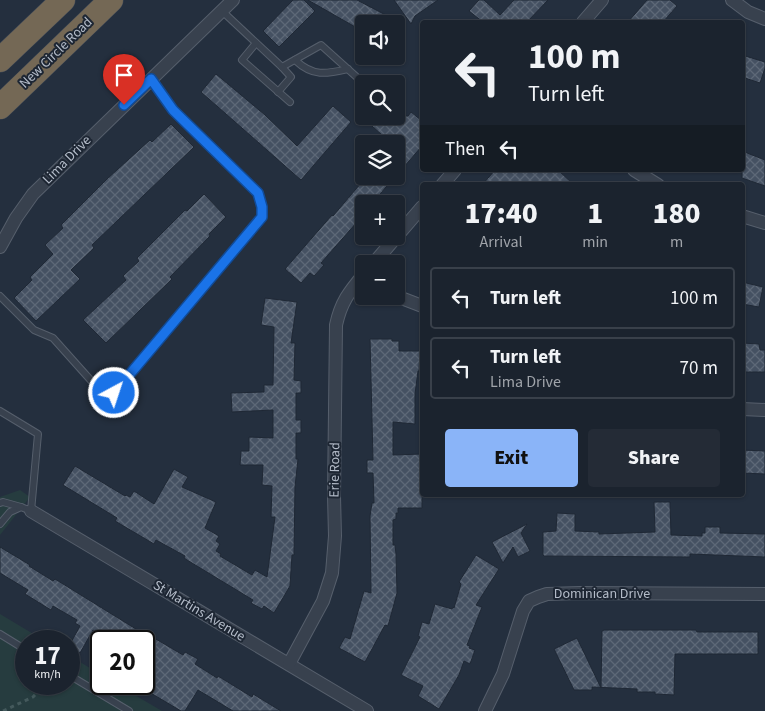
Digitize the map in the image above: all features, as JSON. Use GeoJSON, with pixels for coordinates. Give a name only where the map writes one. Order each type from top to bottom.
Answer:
{"type":"FeatureCollection","features":[{"type":"Feature","properties":{"kind":"highway"},"geometry":{"type":"LineString","coordinates":[[0,60],[63,0]]}},
{"type":"Feature","properties":{"kind":"highway","name":"New Circle Road"},"geometry":{"type":"LineString","coordinates":[[0,107],[111,0]]}},
{"type":"Feature","properties":{"kind":"street","name":"Lima Drive"},"geometry":{"type":"LineString","coordinates":[[0,247],[16,218],[34,194],[233,0]]}},
{"type":"Feature","properties":{"kind":"street"},"geometry":{"type":"LineString","coordinates":[[585,20],[602,0]]}},
{"type":"Feature","properties":{"kind":"street"},"geometry":{"type":"LineString","coordinates":[[732,0],[748,12],[765,19]]}},
{"type":"Feature","properties":{"kind":"street"},"geometry":{"type":"LineString","coordinates":[[445,182],[453,172]]}},
{"type":"Feature","properties":{"kind":"street"},"geometry":{"type":"LineString","coordinates":[[637,172],[653,182]]}},
{"type":"Feature","properties":{"kind":"street"},"geometry":{"type":"LineString","coordinates":[[381,255],[420,209]]}},
{"type":"Feature","properties":{"kind":"street"},"geometry":{"type":"LineString","coordinates":[[745,217],[765,223]]}},
{"type":"Feature","properties":{"kind":"street","name":"Erie Road"},"geometry":{"type":"LineString","coordinates":[[289,664],[323,601],[332,573],[335,536],[336,325],[339,309],[345,298],[355,287]]}},
{"type":"Feature","properties":{"kind":"street"},"geometry":{"type":"LineString","coordinates":[[405,299],[420,305]]}},
{"type":"Feature","properties":{"kind":"street"},"geometry":{"type":"LineString","coordinates":[[745,409],[765,410]]}},
{"type":"Feature","properties":{"kind":"street","name":"St Martins Avenue"},"geometry":{"type":"LineString","coordinates":[[26,509],[367,711]]}},
{"type":"Feature","properties":{"kind":"street","name":"Dominican Drive"},"geometry":{"type":"LineString","coordinates":[[485,711],[503,674],[523,611],[529,601],[538,597],[547,594],[580,593],[765,594]]}},
{"type":"Feature","properties":{"kind":"lane"},"geometry":{"type":"LineString","coordinates":[[222,11],[291,77],[278,92]]}},
{"type":"Feature","properties":{"kind":"lane"},"geometry":{"type":"LineString","coordinates":[[256,43],[242,60],[290,102]]}},
{"type":"Feature","properties":{"kind":"lane"},"geometry":{"type":"LineString","coordinates":[[282,68],[321,45],[355,75]]}},
{"type":"Feature","properties":{"kind":"lane"},"geometry":{"type":"LineString","coordinates":[[295,60],[305,69],[327,74],[348,69]]}},
{"type":"Feature","properties":{"kind":"lane"},"geometry":{"type":"LineString","coordinates":[[0,296],[34,330],[53,338],[103,394],[108,395],[114,393],[262,217],[262,207],[258,193],[173,110],[151,79]]}},
{"type":"Feature","properties":{"kind":"lane"},"geometry":{"type":"LineString","coordinates":[[0,411],[38,434],[26,509]]}},
{"type":"Feature","properties":{"kind":"lane"},"geometry":{"type":"LineString","coordinates":[[0,503],[3,502],[26,509]]}},
{"type":"Feature","properties":{"kind":"lane"},"geometry":{"type":"LineString","coordinates":[[0,524],[10,512],[26,509]]}},
{"type":"Feature","properties":{"kind":"lane"},"geometry":{"type":"LineString","coordinates":[[0,634],[15,643]]}},
{"type":"Feature","properties":{"kind":"lane"},"geometry":{"type":"LineString","coordinates":[[80,681],[130,711]]}},
{"type":"Feature","properties":{"kind":"path"},"geometry":{"type":"LineString","coordinates":[[3,711],[35,695]]}},
{"type":"Feature","properties":{"kind":"green space"},"geometry":{"type":"Polygon","coordinates":[[[20,490],[30,497],[0,535],[0,497],[20,490]]]}},
{"type":"Feature","properties":{"kind":"green space"},"geometry":{"type":"Polygon","coordinates":[[[0,614],[27,630],[15,630],[15,695],[80,695],[80,662],[90,668],[90,695],[135,695],[162,711],[0,711],[0,614]]]}},
{"type":"Feature","properties":{"kind":"building"},"geometry":{"type":"Polygon","coordinates":[[[293,0],[304,0],[315,11],[279,47],[263,31],[293,0]]]}},
{"type":"Feature","properties":{"kind":"building"},"geometry":{"type":"Polygon","coordinates":[[[308,0],[357,0],[386,15],[355,15],[355,27],[308,0]]]}},
{"type":"Feature","properties":{"kind":"building"},"geometry":{"type":"Polygon","coordinates":[[[394,0],[438,0],[415,16],[411,24],[394,0]]]}},
{"type":"Feature","properties":{"kind":"building"},"geometry":{"type":"Polygon","coordinates":[[[479,0],[484,0],[500,15],[514,0],[548,0],[529,20],[480,20],[469,11],[479,0]]]}},
{"type":"Feature","properties":{"kind":"building"},"geometry":{"type":"Polygon","coordinates":[[[647,0],[670,0],[677,6],[665,20],[630,20],[647,0]]]}},
{"type":"Feature","properties":{"kind":"building"},"geometry":{"type":"Polygon","coordinates":[[[745,56],[765,62],[760,83],[745,78],[745,56]]]}},
{"type":"Feature","properties":{"kind":"building"},"geometry":{"type":"Polygon","coordinates":[[[216,74],[265,115],[297,146],[333,106],[351,122],[301,180],[201,92],[216,74]]]}},
{"type":"Feature","properties":{"kind":"building"},"geometry":{"type":"Polygon","coordinates":[[[411,112],[420,119],[420,148],[405,166],[405,135],[382,135],[372,126],[405,125],[405,116],[408,116],[411,112]]]}},
{"type":"Feature","properties":{"kind":"building"},"geometry":{"type":"Polygon","coordinates":[[[171,124],[194,147],[92,245],[94,248],[71,270],[80,279],[36,321],[14,298],[32,280],[30,277],[53,254],[45,245],[63,228],[61,225],[107,179],[150,140],[152,142],[171,124]]]}},
{"type":"Feature","properties":{"kind":"building"},"geometry":{"type":"Polygon","coordinates":[[[745,152],[765,160],[765,186],[742,178],[742,172],[745,172],[745,152]]]}},
{"type":"Feature","properties":{"kind":"building"},"geometry":{"type":"Polygon","coordinates":[[[493,172],[560,172],[571,182],[485,182],[493,172]]]}},
{"type":"Feature","properties":{"kind":"building"},"geometry":{"type":"Polygon","coordinates":[[[359,185],[388,185],[379,195],[355,195],[355,224],[321,263],[324,265],[314,276],[310,273],[301,283],[285,269],[359,185]]]}},
{"type":"Feature","properties":{"kind":"building"},"geometry":{"type":"Polygon","coordinates":[[[204,194],[226,217],[170,277],[172,279],[106,343],[83,320],[126,280],[123,276],[139,261],[137,258],[185,210],[187,211],[204,194]]]}},
{"type":"Feature","properties":{"kind":"building"},"geometry":{"type":"Polygon","coordinates":[[[745,283],[763,287],[759,307],[745,305],[745,283]]]}},
{"type":"Feature","properties":{"kind":"building"},"geometry":{"type":"Polygon","coordinates":[[[265,298],[297,302],[291,343],[295,343],[294,380],[301,381],[301,393],[296,393],[296,420],[301,420],[301,433],[296,433],[296,459],[298,459],[295,487],[294,555],[292,555],[290,586],[274,613],[264,606],[262,609],[251,603],[253,600],[187,560],[184,558],[185,556],[156,540],[154,544],[115,521],[117,518],[63,485],[75,466],[125,496],[130,497],[134,491],[154,504],[174,469],[188,477],[182,487],[216,502],[205,528],[219,536],[216,541],[220,544],[216,551],[221,554],[220,556],[252,575],[255,570],[267,577],[275,517],[271,517],[272,486],[262,485],[263,465],[240,465],[241,451],[249,451],[249,437],[273,438],[273,410],[232,412],[231,393],[264,392],[264,385],[273,385],[274,327],[261,325],[265,298]]]}},
{"type":"Feature","properties":{"kind":"building"},"geometry":{"type":"Polygon","coordinates":[[[370,339],[392,339],[392,341],[399,341],[399,351],[420,351],[415,394],[415,424],[393,422],[393,455],[420,454],[420,497],[422,497],[422,508],[398,508],[396,519],[393,520],[397,593],[388,626],[385,625],[365,662],[339,648],[345,637],[350,639],[364,591],[371,593],[370,516],[372,503],[374,503],[373,473],[367,473],[367,460],[373,460],[370,339]]]}},
{"type":"Feature","properties":{"kind":"building"},"geometry":{"type":"Polygon","coordinates":[[[745,343],[759,344],[760,350],[765,350],[765,372],[745,372],[745,343]]]}},
{"type":"Feature","properties":{"kind":"building"},"geometry":{"type":"Polygon","coordinates":[[[745,450],[765,451],[765,474],[745,473],[745,450]]]}},
{"type":"Feature","properties":{"kind":"building"},"geometry":{"type":"Polygon","coordinates":[[[654,502],[670,502],[671,535],[702,536],[702,533],[705,533],[705,527],[720,527],[720,533],[765,534],[765,557],[690,554],[690,557],[543,555],[543,532],[556,531],[557,513],[575,514],[575,531],[599,532],[599,534],[655,532],[654,502]]]}},
{"type":"Feature","properties":{"kind":"building"},"geometry":{"type":"Polygon","coordinates":[[[527,524],[521,533],[530,551],[518,557],[513,547],[503,563],[492,542],[527,524]]]}},
{"type":"Feature","properties":{"kind":"building"},"geometry":{"type":"Polygon","coordinates":[[[0,547],[53,581],[55,579],[138,630],[90,630],[90,635],[80,653],[80,630],[78,630],[80,626],[75,623],[77,620],[53,606],[51,610],[25,594],[28,590],[0,573],[0,547]]]}},
{"type":"Feature","properties":{"kind":"building"},"geometry":{"type":"Polygon","coordinates":[[[476,555],[499,569],[476,605],[482,607],[467,645],[475,650],[470,664],[464,661],[459,675],[439,709],[418,696],[423,686],[401,675],[420,637],[418,636],[422,622],[429,624],[435,604],[454,608],[461,584],[459,582],[476,555]]]}},
{"type":"Feature","properties":{"kind":"building"},"geometry":{"type":"Polygon","coordinates":[[[604,630],[758,632],[758,654],[675,654],[674,695],[637,692],[637,689],[601,687],[602,631],[604,630]]]}},
{"type":"Feature","properties":{"kind":"building"},"geometry":{"type":"Polygon","coordinates":[[[155,638],[183,655],[185,652],[198,659],[195,664],[217,678],[218,676],[252,697],[253,694],[281,711],[233,711],[198,690],[185,711],[181,711],[154,695],[155,638]]]}},
{"type":"Feature","properties":{"kind":"building"},"geometry":{"type":"Polygon","coordinates":[[[577,638],[601,687],[592,687],[592,690],[574,690],[554,649],[577,638]]]}},
{"type":"Feature","properties":{"kind":"route"},"geometry":{"type":"LineString","coordinates":[[114,393],[262,217],[262,207],[258,193],[173,110],[151,79],[124,105]]}}]}
